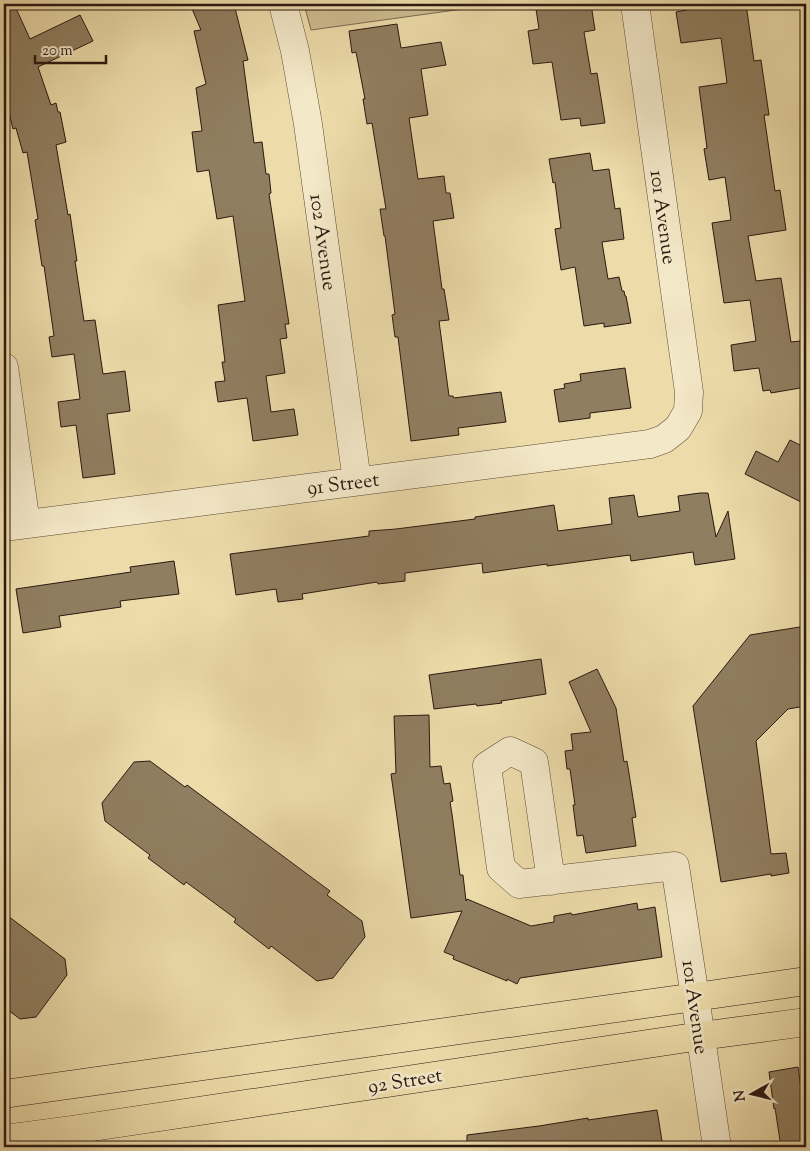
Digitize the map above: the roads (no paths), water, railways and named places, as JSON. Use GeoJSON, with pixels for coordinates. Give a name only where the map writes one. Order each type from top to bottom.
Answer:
{"type":"FeatureCollection","features":[{"type":"Feature","properties":{"kind":"main road","name":"92 Street"},"geometry":{"type":"LineString","coordinates":[[4,1094],[806,980]]}},
{"type":"Feature","properties":{"kind":"main road","name":"92 Street"},"geometry":{"type":"LineString","coordinates":[[4,1139],[73,1139],[701,1036],[806,1022]]}},
{"type":"Feature","properties":{"kind":"street","name":"102 Avenue"},"geometry":{"type":"LineString","coordinates":[[283,4],[295,51],[308,124],[357,481]]}},
{"type":"Feature","properties":{"kind":"street","name":"101 Avenue"},"geometry":{"type":"LineString","coordinates":[[634,4],[689,392],[688,411],[678,428]]}},
{"type":"Feature","properties":{"kind":"street"},"geometry":{"type":"LineString","coordinates":[[4,367],[15,525]]}},
{"type":"Feature","properties":{"kind":"street","name":"91 Street"},"geometry":{"type":"LineString","coordinates":[[15,525],[650,444],[664,439],[678,428]]}},
{"type":"Feature","properties":{"kind":"street","name":"101 Avenue"},"geometry":{"type":"LineString","coordinates":[[551,882],[675,866],[696,997],[716,1147]]}}]}
